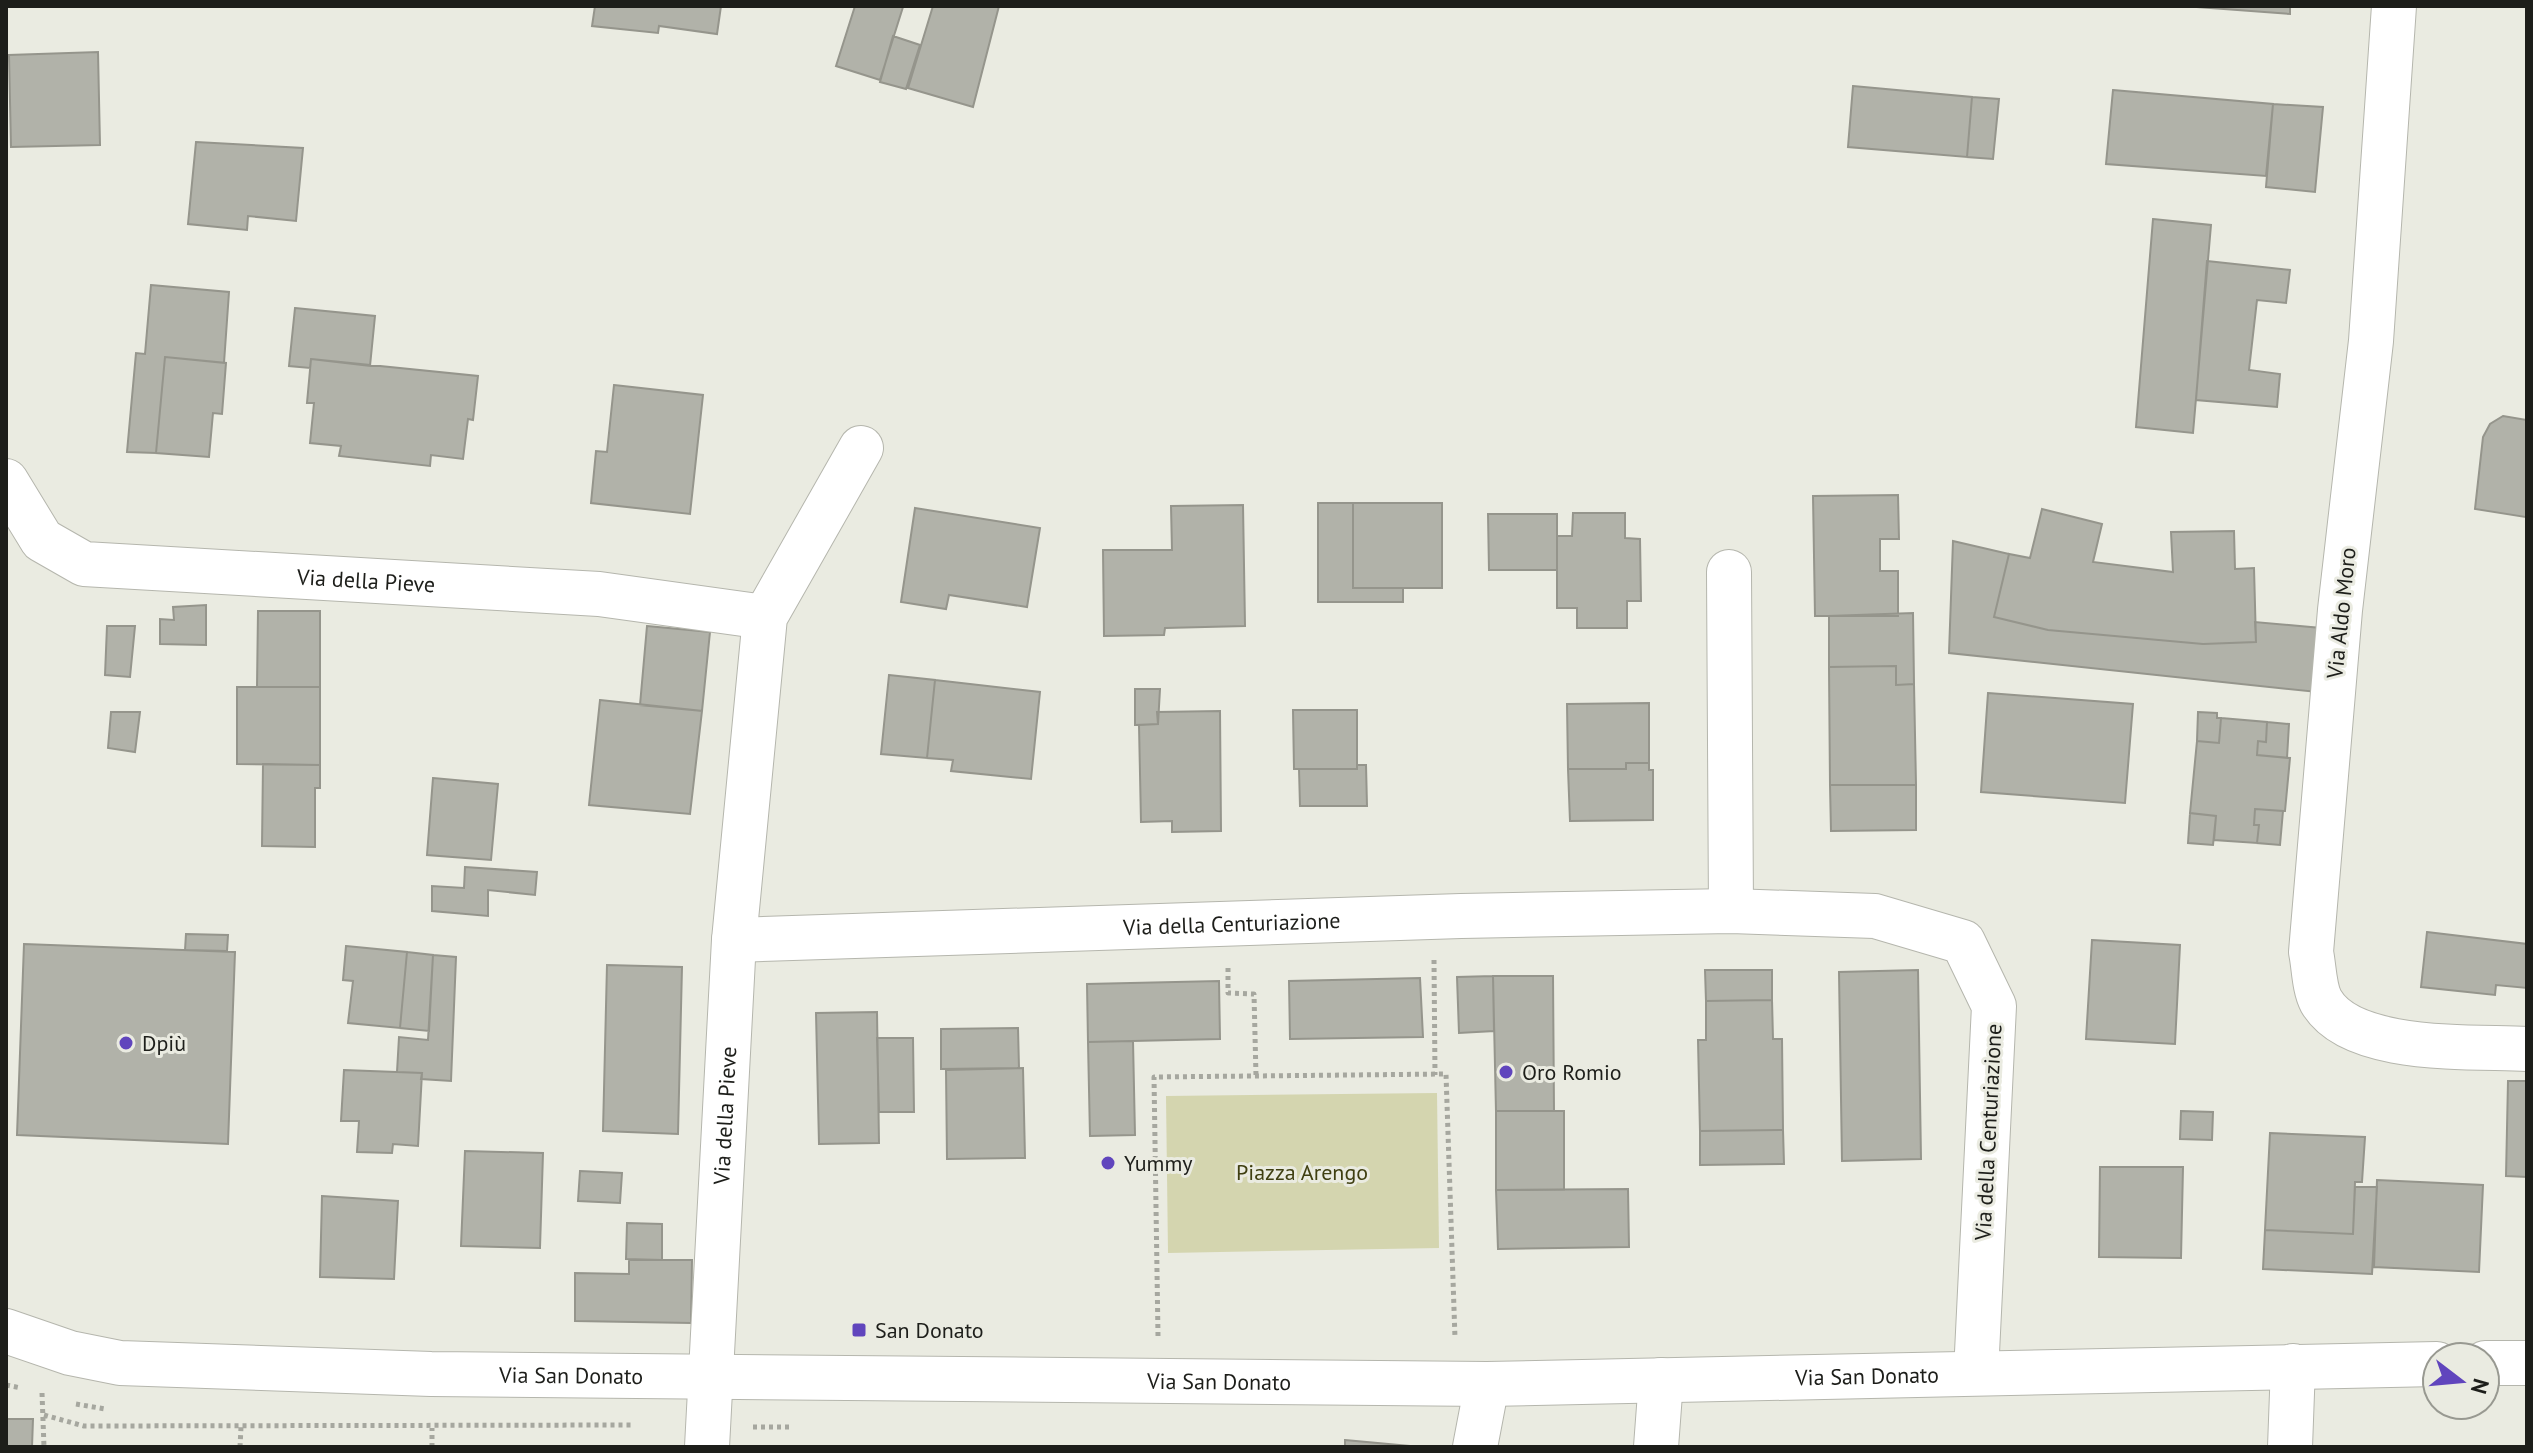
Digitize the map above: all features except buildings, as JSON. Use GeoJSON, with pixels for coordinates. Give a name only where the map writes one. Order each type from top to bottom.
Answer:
{"type":"FeatureCollection","features":[{"type":"Feature","properties":{"kind":"street","name":"Via Aldo Moro"},"geometry":{"type":"LineString","coordinates":[[2394,6],[2371,341],[2340,610],[2311,952],[2320,1000],[2338,1021],[2361,1034],[2406,1041],[2527,1049]]}},
{"type":"Feature","properties":{"kind":"street","name":"Via della Pieve"},"geometry":{"type":"LineString","coordinates":[[707,1447],[734,940],[765,617],[861,448]]}},
{"type":"Feature","properties":{"kind":"street","name":"Via della Pieve"},"geometry":{"type":"LineString","coordinates":[[6,481],[42,540],[84,564],[599,594],[765,617]]}},
{"type":"Feature","properties":{"kind":"street"},"geometry":{"type":"LineString","coordinates":[[1729,572],[1731,911]]}},
{"type":"Feature","properties":{"kind":"street","name":"Via della Centuriazione"},"geometry":{"type":"LineString","coordinates":[[734,940],[1461,916],[1731,911],[1875,916],[1963,942],[1994,1006],[1976,1373]]}},
{"type":"Feature","properties":{"kind":"street","name":"Via San Donato"},"geometry":{"type":"LineString","coordinates":[[6,1331],[70,1353],[120,1363],[431,1374],[1487,1384],[2421,1364]]}},
{"type":"Feature","properties":{"kind":"street"},"geometry":{"type":"LineString","coordinates":[[2501,1363],[2527,1363]]}},
{"type":"Feature","properties":{"kind":"street"},"geometry":{"type":"LineString","coordinates":[[2290,1447],[2293,1366]]}},
{"type":"Feature","properties":{"kind":"street"},"geometry":{"type":"LineString","coordinates":[[1656,1447],[1661,1380]]}},
{"type":"Feature","properties":{"kind":"street"},"geometry":{"type":"LineString","coordinates":[[1475,1447],[1487,1384]]}},
{"type":"Feature","properties":{"kind":"path"},"geometry":{"type":"LineString","coordinates":[[1434,948],[1435,1075]]}},
{"type":"Feature","properties":{"kind":"path"},"geometry":{"type":"LineString","coordinates":[[1227,965],[1228,993],[1254,994],[1256,1076]]}},
{"type":"Feature","properties":{"kind":"path"},"geometry":{"type":"LineString","coordinates":[[1158,1338],[1154,1077],[1446,1074],[1455,1339]]}},
{"type":"Feature","properties":{"kind":"path"},"geometry":{"type":"LineString","coordinates":[[41,1392],[44,1447]]}},
{"type":"Feature","properties":{"kind":"path"},"geometry":{"type":"LineString","coordinates":[[44,1415],[84,1426],[432,1428],[643,1425]]}},
{"type":"Feature","properties":{"kind":"path"},"geometry":{"type":"LineString","coordinates":[[240,1447],[241,1427]]}},
{"type":"Feature","properties":{"kind":"path"},"geometry":{"type":"LineString","coordinates":[[432,1428],[432,1447]]}},
{"type":"Feature","properties":{"kind":"green space","name":"Piazza Arengo"},"geometry":{"type":"Polygon","coordinates":[[[1437,1093],[1439,1248],[1168,1253],[1166,1096],[1437,1093]]]}},
{"type":"Feature","properties":{"kind":"place","name":"Dpiù"},"geometry":{"type":"Point","coordinates":[126,1043]}},
{"type":"Feature","properties":{"kind":"place","name":"Oro Romio"},"geometry":{"type":"Point","coordinates":[1506,1072]}},
{"type":"Feature","properties":{"kind":"place","name":"Yummy"},"geometry":{"type":"Point","coordinates":[1108,1163]}},
{"type":"Feature","properties":{"kind":"place","name":"San Donato"},"geometry":{"type":"Point","coordinates":[859,1330]}}]}
